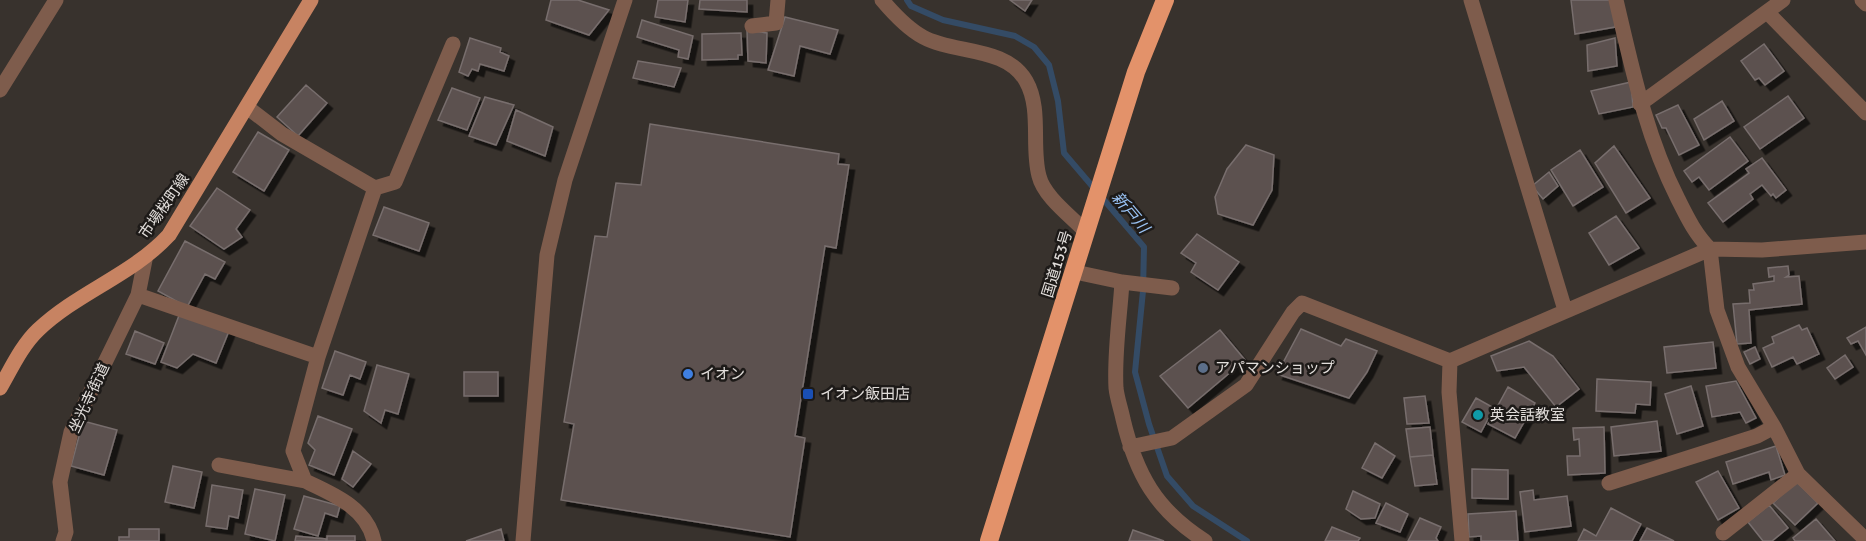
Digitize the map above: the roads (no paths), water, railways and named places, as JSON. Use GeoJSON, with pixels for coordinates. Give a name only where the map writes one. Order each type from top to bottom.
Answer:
{"type":"FeatureCollection","features":[{"type":"Feature","properties":{"kind":"highway","name":"国道153号"},"geometry":{"type":"LineString","coordinates":[[989,541],[1031,400],[1074,272],[1136,72],[1165,0]]}},
{"type":"Feature","properties":{"kind":"main road","name":"市場桜町線"},"geometry":{"type":"LineString","coordinates":[[0,388],[36,331],[66,306],[101,283],[145,260],[169,235],[311,0]]}},
{"type":"Feature","properties":{"kind":"street"},"geometry":{"type":"LineString","coordinates":[[0,90],[56,0]]}},
{"type":"Feature","properties":{"kind":"street"},"geometry":{"type":"LineString","coordinates":[[523,541],[547,255],[566,180],[625,0]]}},
{"type":"Feature","properties":{"kind":"street"},"geometry":{"type":"LineString","coordinates":[[752,26],[776,23],[778,0]]}},
{"type":"Feature","properties":{"kind":"street"},"geometry":{"type":"LineString","coordinates":[[882,0],[923,37],[996,58],[1009,64],[1026,80],[1033,101],[1039,178],[1048,192],[1089,224]]}},
{"type":"Feature","properties":{"kind":"street"},"geometry":{"type":"LineString","coordinates":[[1471,0],[1565,310]]}},
{"type":"Feature","properties":{"kind":"street"},"geometry":{"type":"LineString","coordinates":[[1616,0],[1640,104],[1665,172],[1697,237],[1710,249],[1717,310],[1738,367],[1774,427],[1798,474],[1866,540]]}},
{"type":"Feature","properties":{"kind":"street"},"geometry":{"type":"LineString","coordinates":[[1640,104],[1783,0]]}},
{"type":"Feature","properties":{"kind":"street"},"geometry":{"type":"LineString","coordinates":[[1862,0],[1866,4]]}},
{"type":"Feature","properties":{"kind":"street"},"geometry":{"type":"LineString","coordinates":[[1768,13],[1866,113]]}},
{"type":"Feature","properties":{"kind":"street"},"geometry":{"type":"LineString","coordinates":[[247,107],[282,134],[375,188],[395,182],[453,44]]}},
{"type":"Feature","properties":{"kind":"street"},"geometry":{"type":"LineString","coordinates":[[305,482],[293,451],[318,357],[375,188]]}},
{"type":"Feature","properties":{"kind":"street"},"geometry":{"type":"LineString","coordinates":[[1136,446],[1172,438],[1246,385],[1293,312],[1302,303],[1450,361],[1710,249],[1762,250],[1866,242]]}},
{"type":"Feature","properties":{"kind":"street","name":"坐光寺街道"},"geometry":{"type":"LineString","coordinates":[[63,541],[66,532],[60,482],[71,432],[138,295],[145,260]]}},
{"type":"Feature","properties":{"kind":"street"},"geometry":{"type":"LineString","coordinates":[[1074,272],[1126,283],[1164,287]]}},
{"type":"Feature","properties":{"kind":"street"},"geometry":{"type":"LineString","coordinates":[[1126,283],[1116,388],[1136,446],[1142,478],[1160,503],[1185,529],[1204,541]]}},
{"type":"Feature","properties":{"kind":"street"},"geometry":{"type":"LineString","coordinates":[[138,295],[318,357]]}},
{"type":"Feature","properties":{"kind":"street"},"geometry":{"type":"LineString","coordinates":[[1450,361],[1448,383],[1462,541]]}},
{"type":"Feature","properties":{"kind":"street"},"geometry":{"type":"LineString","coordinates":[[1609,483],[1758,436],[1774,427]]}},
{"type":"Feature","properties":{"kind":"street"},"geometry":{"type":"LineString","coordinates":[[219,465],[305,482],[344,498],[372,530],[374,541]]}},
{"type":"Feature","properties":{"kind":"street"},"geometry":{"type":"LineString","coordinates":[[1723,533],[1798,474]]}},
{"type":"Feature","properties":{"kind":"waterway","name":"新戸川"},"geometry":{"type":"LineString","coordinates":[[907,0],[911,6],[943,20],[1015,36],[1034,47],[1049,65],[1058,101],[1064,153],[1144,247],[1143,291],[1135,372],[1149,424],[1167,476],[1193,506],[1247,541]]}},
{"type":"Feature","properties":{"kind":"place","name":"アパマンショップ"},"geometry":{"type":"Point","coordinates":[1203,368]}},
{"type":"Feature","properties":{"kind":"place","name":"イオン"},"geometry":{"type":"Point","coordinates":[688,374]}},
{"type":"Feature","properties":{"kind":"place","name":"イオン飯田店"},"geometry":{"type":"Point","coordinates":[808,394]}},
{"type":"Feature","properties":{"kind":"place","name":"英会話教室"},"geometry":{"type":"Point","coordinates":[1478,415]}}]}
